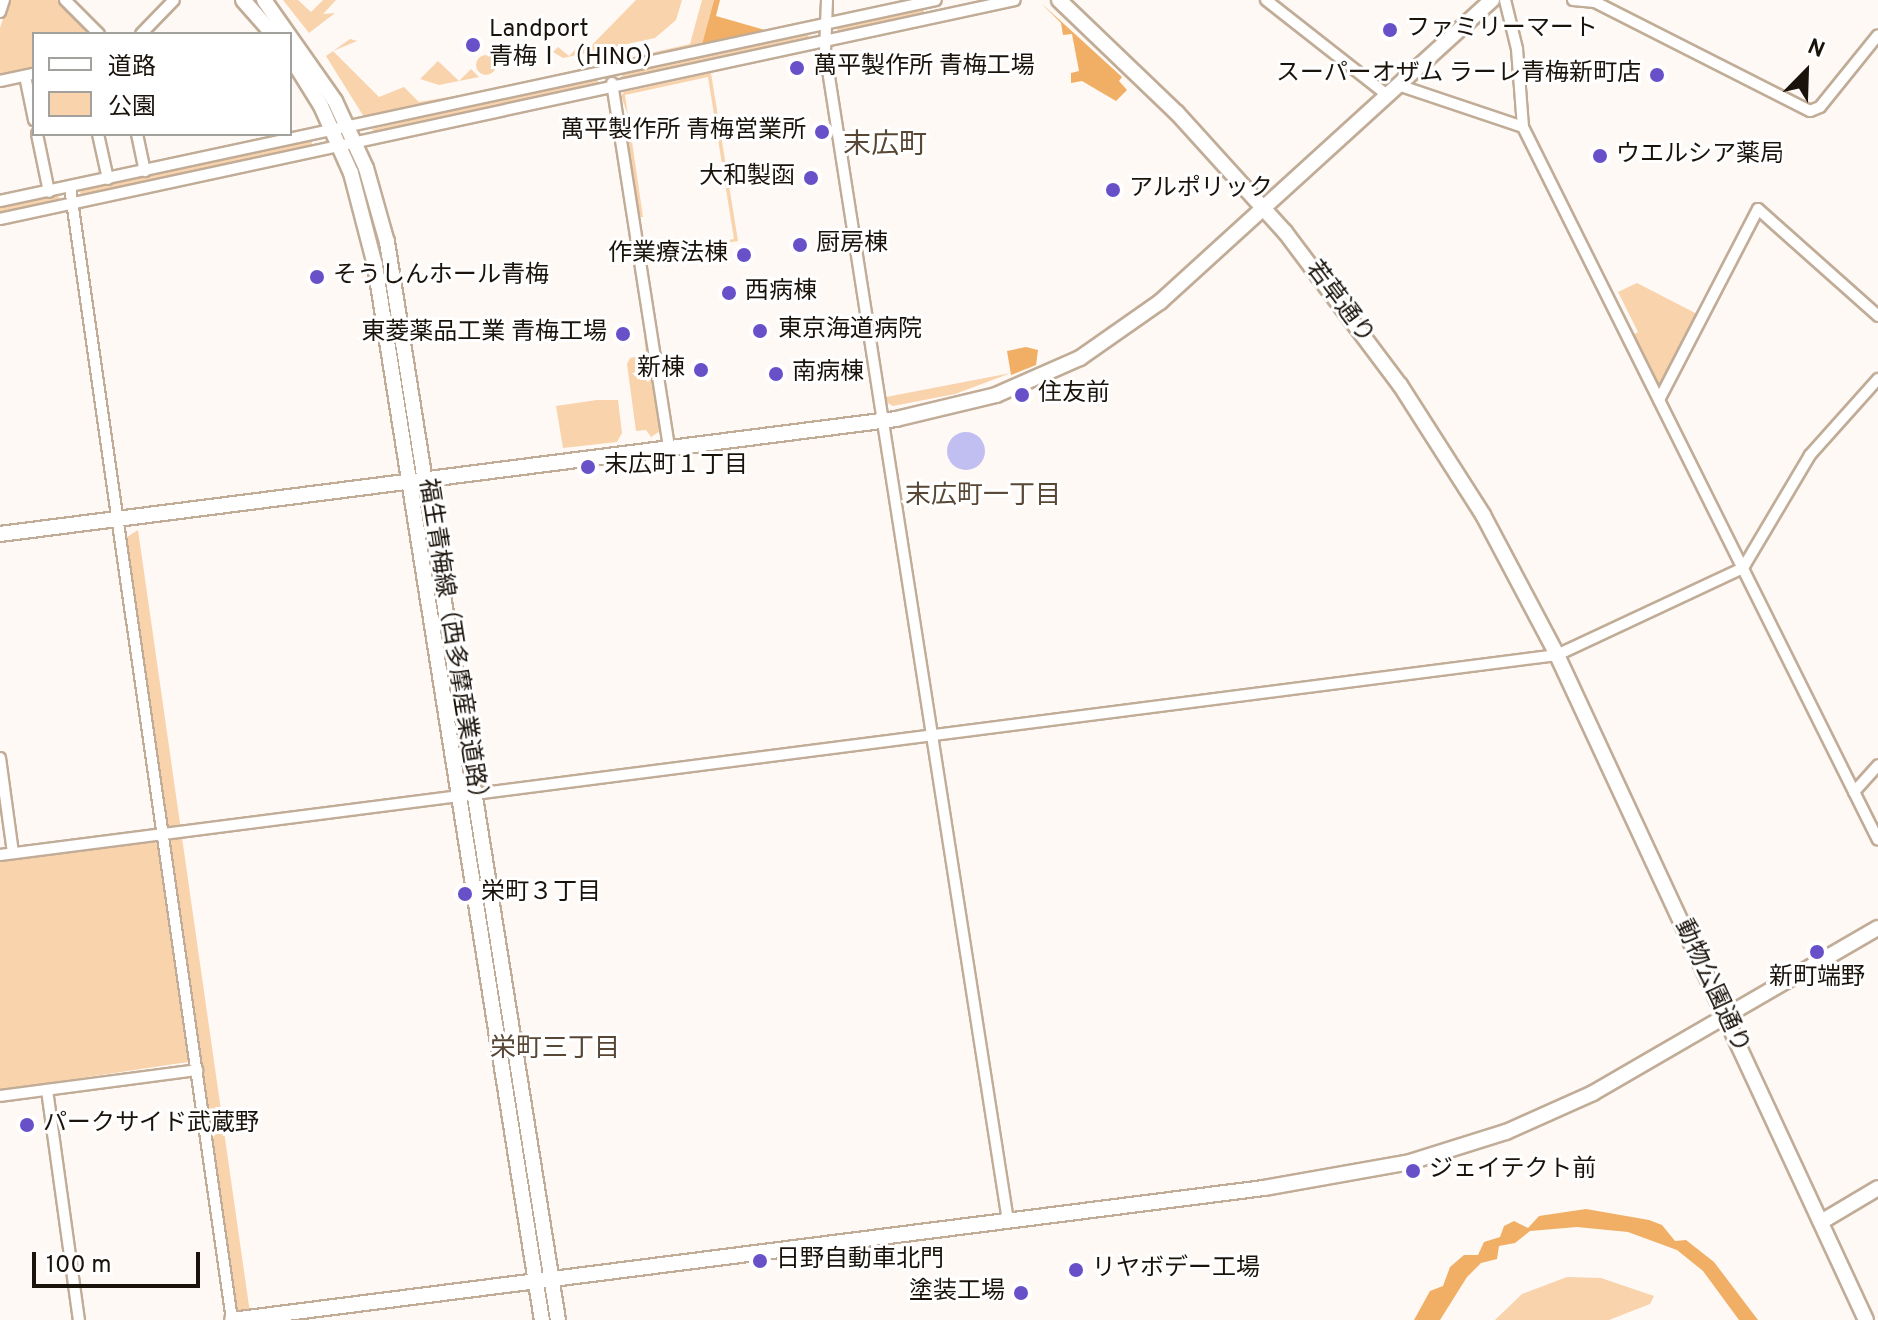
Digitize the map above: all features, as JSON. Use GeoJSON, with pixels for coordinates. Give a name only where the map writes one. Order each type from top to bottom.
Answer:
{"type":"FeatureCollection","features":[{"type":"Feature","properties":{"kind":"street"},"geometry":{"type":"LineString","coordinates":[[0,12],[4,0]]}},
{"type":"Feature","properties":{"kind":"street"},"geometry":{"type":"LineString","coordinates":[[65,0],[97,32]]}},
{"type":"Feature","properties":{"kind":"street"},"geometry":{"type":"LineString","coordinates":[[143,32],[174,0]]}},
{"type":"Feature","properties":{"kind":"street"},"geometry":{"type":"LineString","coordinates":[[243,0],[271,32]]}},
{"type":"Feature","properties":{"kind":"street","name":"福生青梅線（西多摩産業道路）"},"geometry":{"type":"LineString","coordinates":[[264,0],[289,32]]}},
{"type":"Feature","properties":{"kind":"street"},"geometry":{"type":"LineString","coordinates":[[827,0],[822,25],[824,42],[1008,1221]]}},
{"type":"Feature","properties":{"kind":"street"},"geometry":{"type":"LineString","coordinates":[[0,201],[934,0],[936,17]]}},
{"type":"Feature","properties":{"kind":"street"},"geometry":{"type":"LineString","coordinates":[[0,219],[1015,0]]}},
{"type":"Feature","properties":{"kind":"street","name":"若草通り"},"geometry":{"type":"LineString","coordinates":[[1059,0],[1162,98],[1264,208],[1417,410],[1483,515],[1557,655]]}},
{"type":"Feature","properties":{"kind":"street"},"geometry":{"type":"LineString","coordinates":[[1266,0],[1392,90],[1523,127],[1878,840]]}},
{"type":"Feature","properties":{"kind":"street"},"geometry":{"type":"LineString","coordinates":[[0,534],[883,421],[985,399],[1080,358],[1160,302],[1492,0]]}},
{"type":"Feature","properties":{"kind":"street"},"geometry":{"type":"LineString","coordinates":[[1505,0],[1517,49],[1527,117],[1523,127]]}},
{"type":"Feature","properties":{"kind":"street"},"geometry":{"type":"LineString","coordinates":[[1573,0],[1595,2],[1810,111],[1820,107],[1878,35]]}},
{"type":"Feature","properties":{"kind":"street","name":"福生青梅線（西多摩産業道路）"},"geometry":{"type":"LineString","coordinates":[[292,36],[316,67],[356,143],[391,262],[558,1320]]}},
{"type":"Feature","properties":{"kind":"street","name":"福生青梅線（西多摩産業道路）"},"geometry":{"type":"LineString","coordinates":[[292,59],[340,147],[375,265],[542,1320]]}},
{"type":"Feature","properties":{"kind":"street"},"geometry":{"type":"LineString","coordinates":[[609,71],[669,448]]}},
{"type":"Feature","properties":{"kind":"street"},"geometry":{"type":"LineString","coordinates":[[0,81],[29,75],[32,102]]}},
{"type":"Feature","properties":{"kind":"street"},"geometry":{"type":"LineString","coordinates":[[37,136],[49,192]]}},
{"type":"Feature","properties":{"kind":"street"},"geometry":{"type":"LineString","coordinates":[[98,136],[108,179]]}},
{"type":"Feature","properties":{"kind":"street"},"geometry":{"type":"LineString","coordinates":[[137,136],[145,171]]}},
{"type":"Feature","properties":{"kind":"street"},"geometry":{"type":"LineString","coordinates":[[70,187],[75,204],[232,1320],[1327,1179],[1434,1156],[1551,1114],[1725,1018],[1878,928]]}},
{"type":"Feature","properties":{"kind":"street"},"geometry":{"type":"LineString","coordinates":[[1659,400],[1758,209],[1878,316]]}},
{"type":"Feature","properties":{"kind":"street"},"geometry":{"type":"LineString","coordinates":[[375,265],[391,262]]}},
{"type":"Feature","properties":{"kind":"street"},"geometry":{"type":"LineString","coordinates":[[383,310],[399,308]]}},
{"type":"Feature","properties":{"kind":"street"},"geometry":{"type":"LineString","coordinates":[[0,855],[1557,655],[1743,568],[1810,455],[1878,379]]}},
{"type":"Feature","properties":{"kind":"street"},"geometry":{"type":"LineString","coordinates":[[434,639],[451,637]]}},
{"type":"Feature","properties":{"kind":"street","name":"動物公園通り"},"geometry":{"type":"LineString","coordinates":[[1557,655],[1866,1320]]}},
{"type":"Feature","properties":{"kind":"street"},"geometry":{"type":"LineString","coordinates":[[0,758],[13,853]]}},
{"type":"Feature","properties":{"kind":"street"},"geometry":{"type":"LineString","coordinates":[[1854,792],[1878,765]]}},
{"type":"Feature","properties":{"kind":"street"},"geometry":{"type":"LineString","coordinates":[[0,1096],[197,1070]]}},
{"type":"Feature","properties":{"kind":"street"},"geometry":{"type":"LineString","coordinates":[[47,1090],[79,1320]]}},
{"type":"Feature","properties":{"kind":"street"},"geometry":{"type":"LineString","coordinates":[[1821,1222],[1878,1188]]}},
{"type":"Feature","properties":{"kind":"green space"},"geometry":{"type":"Polygon","coordinates":[[[9,0],[57,0],[89,32],[32,32],[32,68],[0,76],[0,28],[9,0]]]}},
{"type":"Feature","properties":{"kind":"green space"},"geometry":{"type":"Polygon","coordinates":[[[283,0],[298,0],[311,12],[323,0],[336,0],[323,14],[335,13],[309,33],[283,0]]]}},
{"type":"Feature","properties":{"kind":"green space"},"geometry":{"type":"Polygon","coordinates":[[[636,0],[682,0],[676,20],[655,38],[563,58],[553,52],[558,47],[569,56],[581,44],[588,49],[636,0]]]}},
{"type":"Feature","properties":{"kind":"green space"},"geometry":{"type":"Polygon","coordinates":[[[702,0],[714,0],[702,44],[480,92],[690,44],[702,0]]]}},
{"type":"Feature","properties":{"kind":"green space"},"geometry":{"type":"Polygon","coordinates":[[[924,8],[924,16],[837,32],[838,26],[924,8]]]}},
{"type":"Feature","properties":{"kind":"green space"},"geometry":{"type":"Polygon","coordinates":[[[807,32],[810,40],[621,78],[624,71],[807,32]]]}},
{"type":"Feature","properties":{"kind":"green space"},"geometry":{"type":"Polygon","coordinates":[[[350,39],[357,41],[333,51],[350,39]]]}},
{"type":"Feature","properties":{"kind":"green space"},"geometry":{"type":"Polygon","coordinates":[[[333,51],[379,97],[404,87],[419,102],[478,92],[364,117],[326,56],[333,51]]]}},
{"type":"Feature","properties":{"kind":"green space"},"geometry":{"type":"Polygon","coordinates":[[[486,55],[493,58],[496,65],[493,72],[486,75],[479,72],[476,65],[479,58],[486,55]]]}},
{"type":"Feature","properties":{"kind":"green space"},"geometry":{"type":"Polygon","coordinates":[[[438,61],[459,81],[439,85],[420,79],[438,61]]]}},
{"type":"Feature","properties":{"kind":"green space"},"geometry":{"type":"Polygon","coordinates":[[[471,69],[479,77],[459,81],[471,69]]]}},
{"type":"Feature","properties":{"kind":"green space"},"geometry":{"type":"Polygon","coordinates":[[[711,73],[738,241],[646,256],[644,240],[650,253],[734,239],[708,77],[625,95],[628,115],[621,96],[624,92],[711,73]]]}},
{"type":"Feature","properties":{"kind":"green space"},"geometry":{"type":"Polygon","coordinates":[[[597,77],[599,86],[375,134],[372,129],[597,77]]]}},
{"type":"Feature","properties":{"kind":"green space"},"geometry":{"type":"Polygon","coordinates":[[[627,135],[631,135],[643,217],[640,217],[627,135]]]}},
{"type":"Feature","properties":{"kind":"green space"},"geometry":{"type":"Polygon","coordinates":[[[311,139],[313,148],[84,198],[80,193],[82,188],[311,139]]]}},
{"type":"Feature","properties":{"kind":"green space"},"geometry":{"type":"Polygon","coordinates":[[[57,193],[61,202],[0,215],[0,204],[57,193]]]}},
{"type":"Feature","properties":{"kind":"green space"},"geometry":{"type":"Polygon","coordinates":[[[1637,283],[1699,315],[1663,384],[1658,384],[1633,335],[1638,332],[1618,292],[1637,283]]]}},
{"type":"Feature","properties":{"kind":"green space"},"geometry":{"type":"Polygon","coordinates":[[[643,324],[660,431],[651,437],[646,430],[636,431],[627,364],[630,358],[646,355],[643,324]]]}},
{"type":"Feature","properties":{"kind":"green space"},"geometry":{"type":"Polygon","coordinates":[[[1011,373],[955,394],[893,406],[886,402],[886,397],[1011,373]]]}},
{"type":"Feature","properties":{"kind":"green space"},"geometry":{"type":"Polygon","coordinates":[[[618,400],[622,433],[617,442],[563,448],[556,406],[618,400]]]}},
{"type":"Feature","properties":{"kind":"green space"},"geometry":{"type":"Polygon","coordinates":[[[138,530],[251,1320],[237,1320],[127,537],[138,530]]]}},
{"type":"Feature","properties":{"kind":"green space"},"geometry":{"type":"Polygon","coordinates":[[[473,820],[503,1017],[470,821],[473,820]]]}},
{"type":"Feature","properties":{"kind":"green space"},"geometry":{"type":"Polygon","coordinates":[[[151,840],[158,844],[188,1062],[0,1090],[0,860],[151,840]]]}},
{"type":"Feature","properties":{"kind":"green space"},"geometry":{"type":"Polygon","coordinates":[[[503,1028],[528,1165],[537,1252],[503,1028]]]}},
{"type":"Feature","properties":{"kind":"green space"},"geometry":{"type":"Polygon","coordinates":[[[1567,1277],[1601,1278],[1654,1296],[1650,1304],[1609,1320],[1495,1320],[1522,1294],[1567,1277]]]}},
{"type":"Feature","properties":{"kind":"shaded area"},"geometry":{"type":"Polygon","coordinates":[[[714,0],[720,0],[716,16],[765,30],[702,44],[714,0]]]}},
{"type":"Feature","properties":{"kind":"shaded area"},"geometry":{"type":"Polygon","coordinates":[[[1041,3],[1122,77],[1119,81],[1127,90],[1116,101],[1082,81],[1071,83],[1071,73],[1079,71],[1072,34],[1063,35],[1061,23],[1041,3]]]}},
{"type":"Feature","properties":{"kind":"shaded area"},"geometry":{"type":"Polygon","coordinates":[[[1026,347],[1038,350],[1036,365],[1011,375],[1007,351],[1026,347]]]}},
{"type":"Feature","properties":{"kind":"shaded area"},"geometry":{"type":"Polygon","coordinates":[[[1586,1209],[1649,1220],[1662,1225],[1675,1241],[1686,1240],[1714,1262],[1758,1320],[1739,1320],[1703,1271],[1677,1250],[1628,1232],[1577,1227],[1530,1231],[1515,1243],[1499,1246],[1497,1259],[1481,1263],[1467,1277],[1440,1320],[1414,1320],[1430,1291],[1443,1286],[1450,1267],[1464,1255],[1478,1255],[1484,1242],[1500,1237],[1504,1226],[1514,1221],[1528,1228],[1539,1216],[1586,1209]]]}},
{"type":"Feature","properties":{"kind":"water"},"geometry":{"type":"Polygon","coordinates":[[[966,432],[979,438],[985,451],[979,464],[966,470],[953,464],[947,451],[953,438],[966,432]]]}},
{"type":"Feature","properties":{"kind":"place","name":"ファミリーマート"},"geometry":{"type":"Point","coordinates":[1390,30]}},
{"type":"Feature","properties":{"kind":"place","name":"Landport 青梅Ⅰ（HINO）"},"geometry":{"type":"Point","coordinates":[473,45]}},
{"type":"Feature","properties":{"kind":"place","name":"萬平製作所 青梅工場"},"geometry":{"type":"Point","coordinates":[797,68]}},
{"type":"Feature","properties":{"kind":"place","name":"スーパーオザム ラーレ青梅新町店"},"geometry":{"type":"Point","coordinates":[1657,75]}},
{"type":"Feature","properties":{"kind":"place","name":"萬平製作所 青梅営業所"},"geometry":{"type":"Point","coordinates":[822,132]}},
{"type":"Feature","properties":{"kind":"place","name":"ウエルシア薬局"},"geometry":{"type":"Point","coordinates":[1600,156]}},
{"type":"Feature","properties":{"kind":"place","name":"大和製函"},"geometry":{"type":"Point","coordinates":[811,178]}},
{"type":"Feature","properties":{"kind":"place","name":"アルポリック"},"geometry":{"type":"Point","coordinates":[1113,190]}},
{"type":"Feature","properties":{"kind":"place","name":"厨房棟"},"geometry":{"type":"Point","coordinates":[800,245]}},
{"type":"Feature","properties":{"kind":"place","name":"作業療法棟"},"geometry":{"type":"Point","coordinates":[744,255]}},
{"type":"Feature","properties":{"kind":"place","name":"そうしんホール青梅"},"geometry":{"type":"Point","coordinates":[317,277]}},
{"type":"Feature","properties":{"kind":"place","name":"西病棟"},"geometry":{"type":"Point","coordinates":[729,293]}},
{"type":"Feature","properties":{"kind":"place","name":"東京海道病院"},"geometry":{"type":"Point","coordinates":[760,331]}},
{"type":"Feature","properties":{"kind":"place","name":"東菱薬品工業 青梅工場"},"geometry":{"type":"Point","coordinates":[623,334]}},
{"type":"Feature","properties":{"kind":"place","name":"新棟"},"geometry":{"type":"Point","coordinates":[701,370]}},
{"type":"Feature","properties":{"kind":"place","name":"南病棟"},"geometry":{"type":"Point","coordinates":[776,374]}},
{"type":"Feature","properties":{"kind":"place","name":"住友前"},"geometry":{"type":"Point","coordinates":[1022,395]}},
{"type":"Feature","properties":{"kind":"place","name":"末広町１丁目"},"geometry":{"type":"Point","coordinates":[588,467]}},
{"type":"Feature","properties":{"kind":"place","name":"栄町３丁目"},"geometry":{"type":"Point","coordinates":[465,894]}},
{"type":"Feature","properties":{"kind":"place","name":"新町端野"},"geometry":{"type":"Point","coordinates":[1817,952]}},
{"type":"Feature","properties":{"kind":"place","name":"パークサイド武蔵野"},"geometry":{"type":"Point","coordinates":[27,1125]}},
{"type":"Feature","properties":{"kind":"place","name":"ジェイテクト前"},"geometry":{"type":"Point","coordinates":[1413,1171]}},
{"type":"Feature","properties":{"kind":"place","name":"日野自動車北門"},"geometry":{"type":"Point","coordinates":[760,1261]}},
{"type":"Feature","properties":{"kind":"place","name":"リヤボデー工場"},"geometry":{"type":"Point","coordinates":[1076,1270]}},
{"type":"Feature","properties":{"kind":"place","name":"塗装工場"},"geometry":{"type":"Point","coordinates":[1021,1293]}},
{"type":"Feature","properties":{"kind":"district","name":"末広町"},"geometry":{"type":"Point","coordinates":[885,146]}},
{"type":"Feature","properties":{"kind":"district","name":"末広町一丁目"},"geometry":{"type":"Point","coordinates":[983,497]}},
{"type":"Feature","properties":{"kind":"district","name":"栄町三丁目"},"geometry":{"type":"Point","coordinates":[555,1050]}}]}
